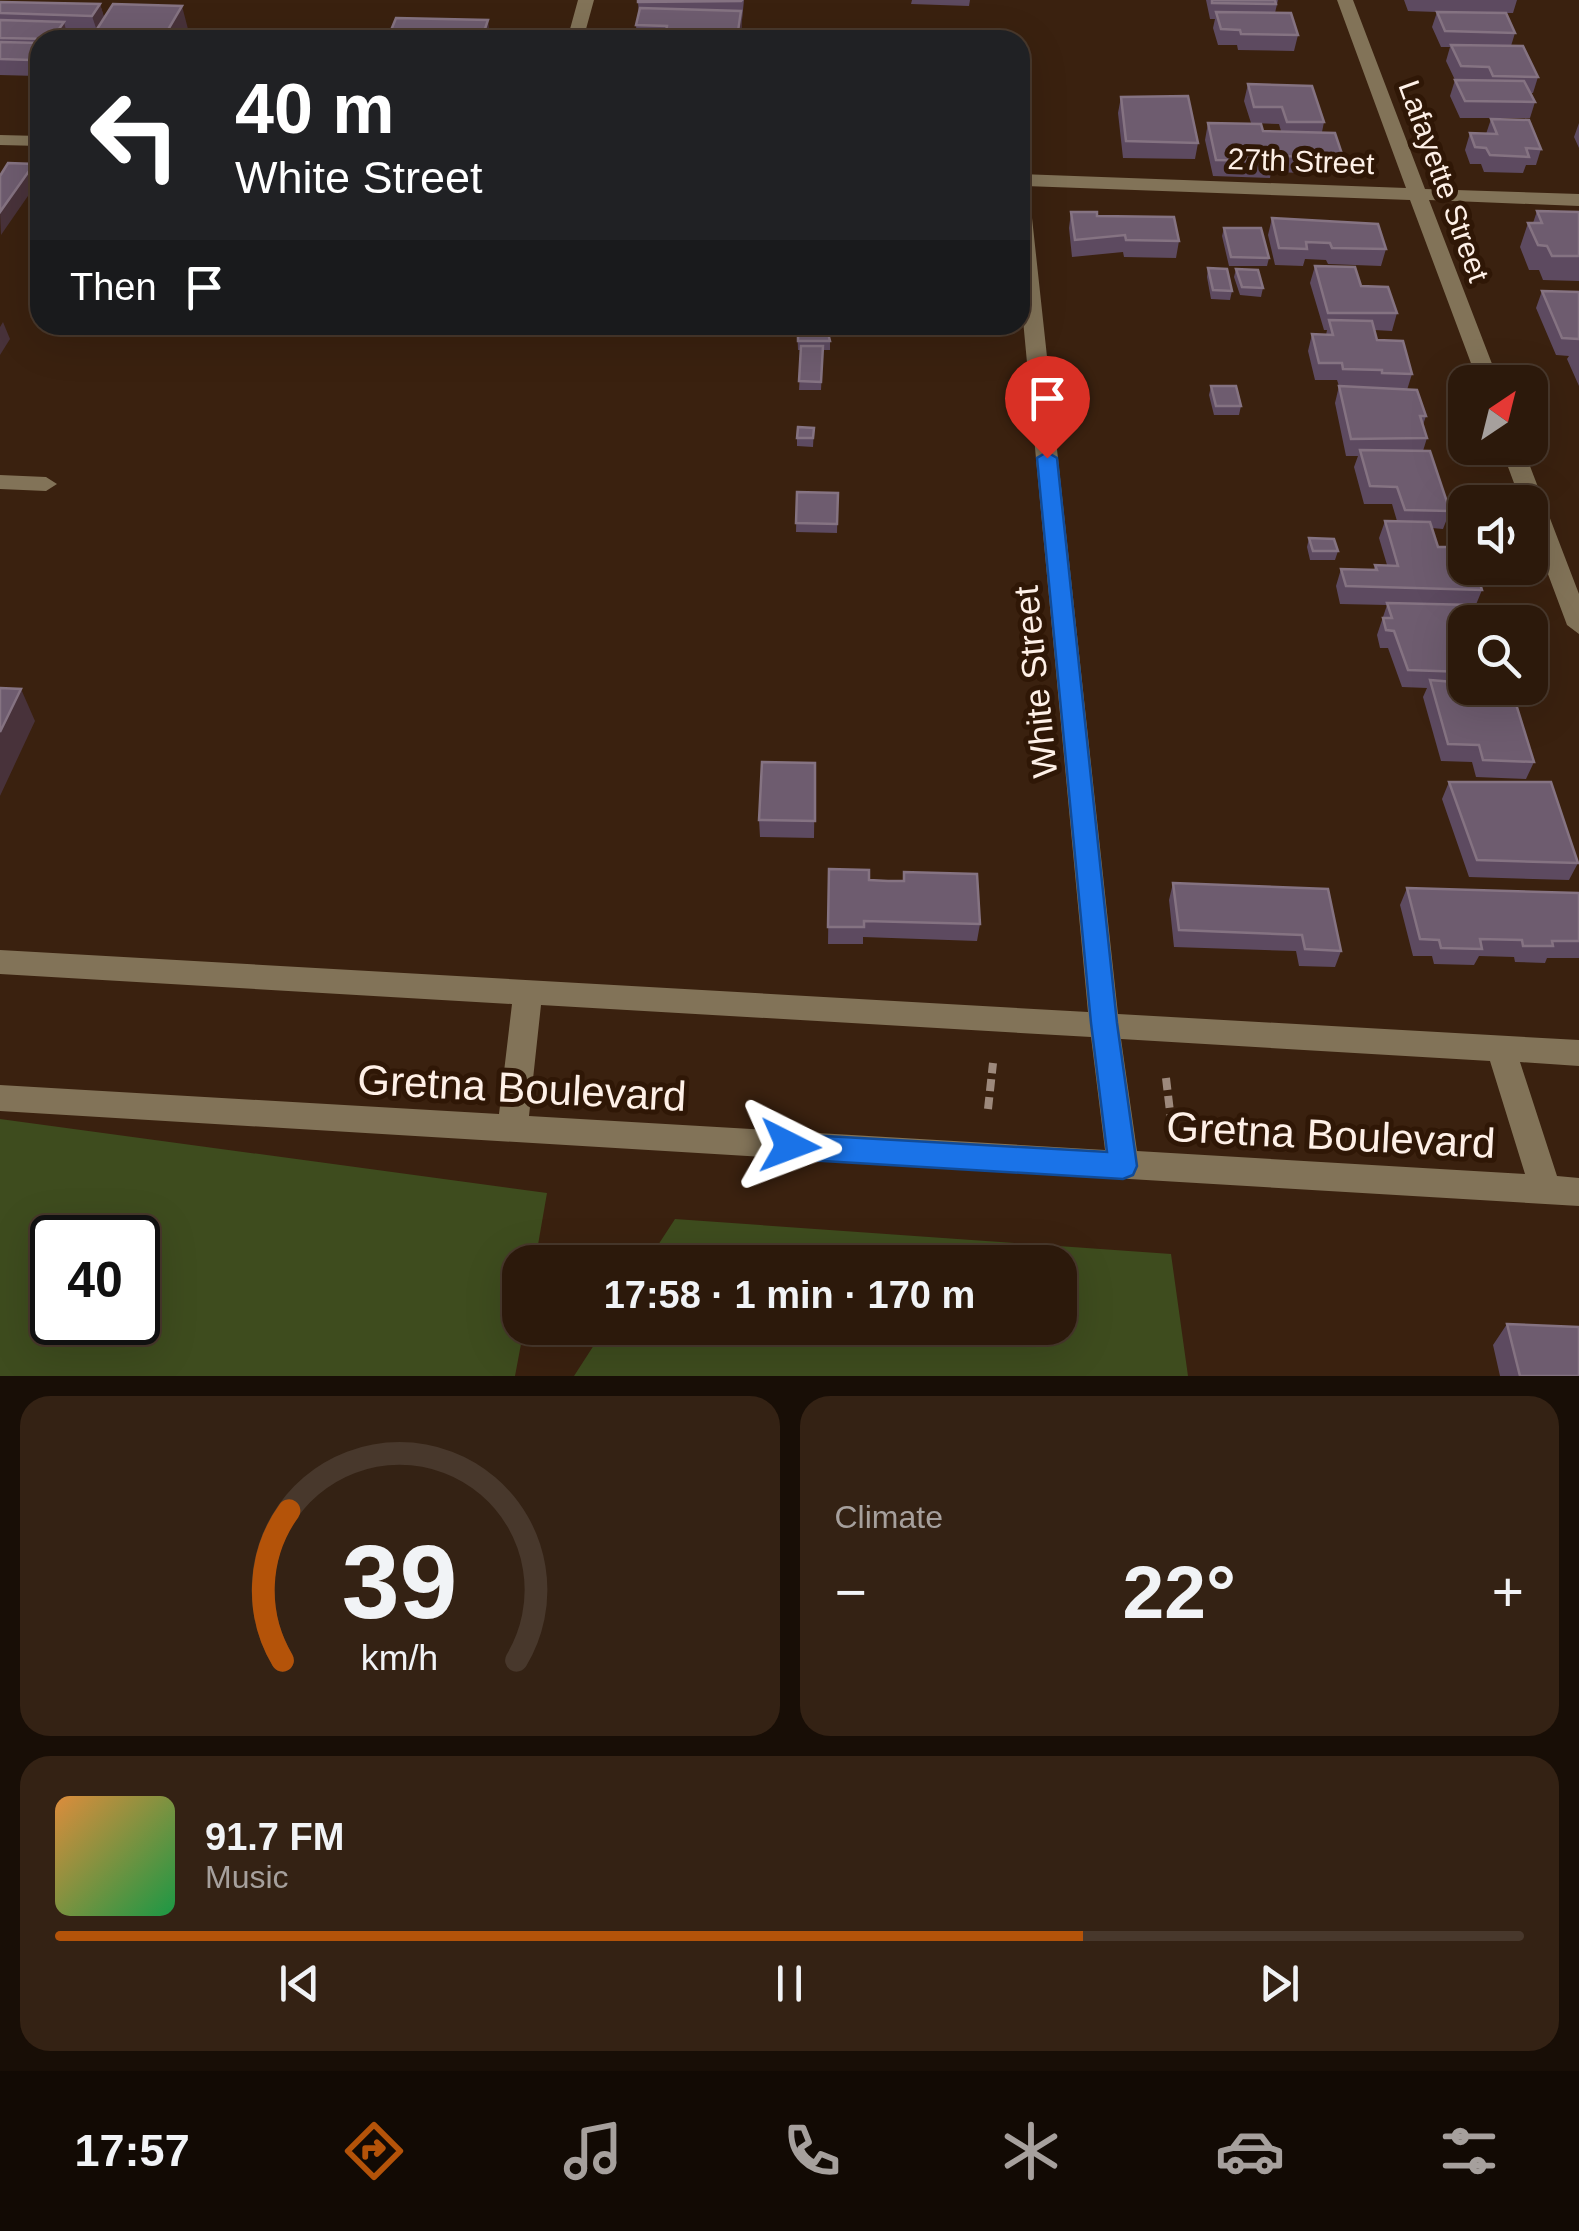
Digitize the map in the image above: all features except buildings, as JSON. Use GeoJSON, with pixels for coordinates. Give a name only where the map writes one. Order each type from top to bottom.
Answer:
{"type":"FeatureCollection","features":[{"type":"Feature","properties":{"kind":"street"},"geometry":{"type":"LineString","coordinates":[[578,30],[586,0]]}},
{"type":"Feature","properties":{"kind":"street","name":"Lafayette Street"},"geometry":{"type":"LineString","coordinates":[[1345,0],[1482,365]]}},
{"type":"Feature","properties":{"kind":"street"},"geometry":{"type":"LineString","coordinates":[[0,140],[30,141]]}},
{"type":"Feature","properties":{"kind":"street","name":"27th Street"},"geometry":{"type":"LineString","coordinates":[[1030,180],[1579,200]]}},
{"type":"Feature","properties":{"kind":"street","name":"White Street"},"geometry":{"type":"LineString","coordinates":[[1030,289],[1104,1023],[1123,1166]]}},
{"type":"Feature","properties":{"kind":"street"},"geometry":{"type":"LineString","coordinates":[[1518,465],[1579,626]]}},
{"type":"Feature","properties":{"kind":"street"},"geometry":{"type":"LineString","coordinates":[[0,482],[46,484]]}},
{"type":"Feature","properties":{"kind":"street"},"geometry":{"type":"LineString","coordinates":[[0,962],[1579,1053]]}},
{"type":"Feature","properties":{"kind":"street"},"geometry":{"type":"LineString","coordinates":[[512,1131],[528,990]]}},
{"type":"Feature","properties":{"kind":"street"},"geometry":{"type":"LineString","coordinates":[[1501,1048],[1546,1190]]}},
{"type":"Feature","properties":{"kind":"street","name":"Gretna Boulevard"},"geometry":{"type":"LineString","coordinates":[[0,1098],[1579,1192]]}},
{"type":"Feature","properties":{"kind":"path"},"geometry":{"type":"LineString","coordinates":[[988,1108],[993,1063]]}},
{"type":"Feature","properties":{"kind":"path"},"geometry":{"type":"LineString","coordinates":[[1166,1078],[1172,1120]]}},
{"type":"Feature","properties":{"kind":"green space"},"geometry":{"type":"Polygon","coordinates":[[[0,1119],[547,1193],[538,1245],[502,1245],[502,1345],[521,1345],[515,1376],[0,1376],[0,1119]]]}},
{"type":"Feature","properties":{"kind":"green space"},"geometry":{"type":"Polygon","coordinates":[[[675,1219],[1043,1245],[658,1245],[675,1219]]]}},
{"type":"Feature","properties":{"kind":"green space"},"geometry":{"type":"Polygon","coordinates":[[[1077,1247],[1171,1254],[1188,1376],[574,1376],[594,1345],[1077,1345],[1077,1247]]]}},
{"type":"Feature","properties":{"kind":"route"},"geometry":{"type":"LineString","coordinates":[[790,1146],[1123,1166],[1104,1023],[1047,458]]}}]}
